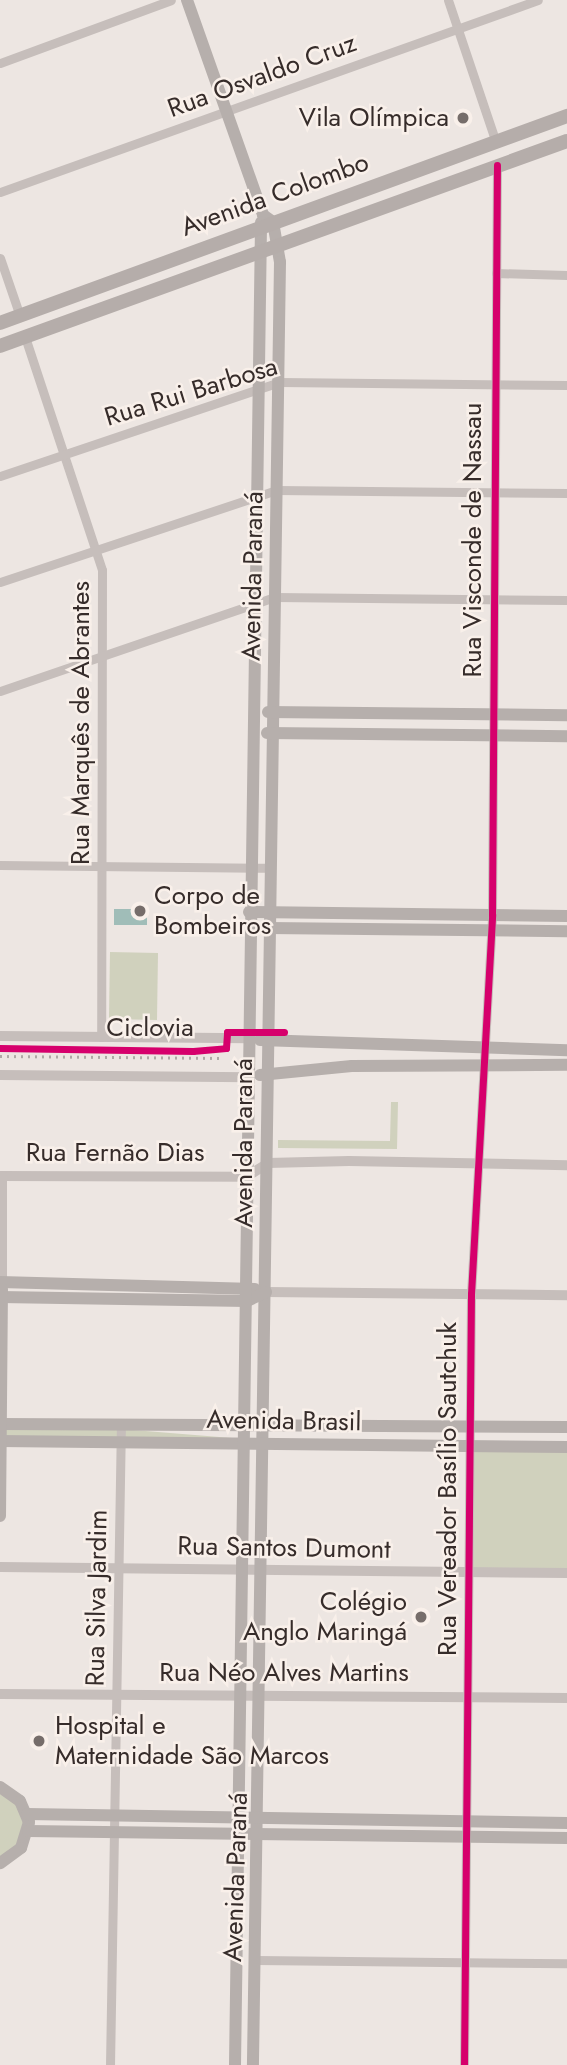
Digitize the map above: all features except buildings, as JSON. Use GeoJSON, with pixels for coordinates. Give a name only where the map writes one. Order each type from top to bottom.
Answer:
{"type":"FeatureCollection","features":[{"type":"Feature","properties":{"kind":"main road"},"geometry":{"type":"LineString","coordinates":[[187,0],[265,221]]}},
{"type":"Feature","properties":{"kind":"main road"},"geometry":{"type":"LineString","coordinates":[[564,117],[567,134]]}},
{"type":"Feature","properties":{"kind":"main road","name":"Avenida Colombo"},"geometry":{"type":"LineString","coordinates":[[0,323],[265,221],[564,117]]}},
{"type":"Feature","properties":{"kind":"main road","name":"Avenida Colombo"},"geometry":{"type":"LineString","coordinates":[[0,346],[567,141]]}},
{"type":"Feature","properties":{"kind":"main road","name":"Avenida Paraná"},"geometry":{"type":"LineString","coordinates":[[253,2065],[261,1833],[268,912],[280,382],[279,246],[265,221]]}},
{"type":"Feature","properties":{"kind":"main road","name":"Avenida Paraná"},"geometry":{"type":"LineString","coordinates":[[235,2065],[243,1695],[246,1177],[251,979],[249,912],[257,733],[260,252],[265,221]]}},
{"type":"Feature","properties":{"kind":"main road"},"geometry":{"type":"LineString","coordinates":[[260,275],[280,274]]}},
{"type":"Feature","properties":{"kind":"main road"},"geometry":{"type":"LineString","coordinates":[[71,321],[101,298],[103,285]]}},
{"type":"Feature","properties":{"kind":"main road"},"geometry":{"type":"LineString","coordinates":[[259,443],[277,467]]}},
{"type":"Feature","properties":{"kind":"main road"},"geometry":{"type":"LineString","coordinates":[[258,548],[277,525]]}},
{"type":"Feature","properties":{"kind":"main road"},"geometry":{"type":"LineString","coordinates":[[257,658],[274,681]]}},
{"type":"Feature","properties":{"kind":"main road"},"geometry":{"type":"LineString","coordinates":[[257,712],[567,715]]}},
{"type":"Feature","properties":{"kind":"main road"},"geometry":{"type":"LineString","coordinates":[[257,733],[567,736]]}},
{"type":"Feature","properties":{"kind":"main road"},"geometry":{"type":"LineString","coordinates":[[253,812],[270,839]]}},
{"type":"Feature","properties":{"kind":"main road"},"geometry":{"type":"LineString","coordinates":[[249,912],[567,916]]}},
{"type":"Feature","properties":{"kind":"main road"},"geometry":{"type":"LineString","coordinates":[[268,928],[567,932]]}},
{"type":"Feature","properties":{"kind":"main road"},"geometry":{"type":"LineString","coordinates":[[251,979],[267,999]]}},
{"type":"Feature","properties":{"kind":"main road"},"geometry":{"type":"LineString","coordinates":[[249,1038],[267,1041],[567,1050]]}},
{"type":"Feature","properties":{"kind":"main road"},"geometry":{"type":"LineString","coordinates":[[249,1077],[267,1073],[479,1065],[567,1065]]}},
{"type":"Feature","properties":{"kind":"main road"},"geometry":{"type":"LineString","coordinates":[[248,1129],[268,1111]]}},
{"type":"Feature","properties":{"kind":"main road"},"geometry":{"type":"LineString","coordinates":[[247,1224],[267,1248]]}},
{"type":"Feature","properties":{"kind":"main road"},"geometry":{"type":"LineString","coordinates":[[0,1516],[1,1282],[247,1286],[266,1293]]}},
{"type":"Feature","properties":{"kind":"main road"},"geometry":{"type":"LineString","coordinates":[[1,1297],[247,1301],[266,1293]]}},
{"type":"Feature","properties":{"kind":"main road"},"geometry":{"type":"LineString","coordinates":[[246,1356],[266,1337]]}},
{"type":"Feature","properties":{"kind":"main road","name":"Avenida Brasil"},"geometry":{"type":"LineString","coordinates":[[0,1424],[567,1427]]}},
{"type":"Feature","properties":{"kind":"main road","name":"Avenida Brasil"},"geometry":{"type":"LineString","coordinates":[[0,1441],[567,1447]]}},
{"type":"Feature","properties":{"kind":"main road"},"geometry":{"type":"LineString","coordinates":[[244,1501],[265,1471]]}},
{"type":"Feature","properties":{"kind":"main road"},"geometry":{"type":"LineString","coordinates":[[243,1601],[263,1625]]}},
{"type":"Feature","properties":{"kind":"main road"},"geometry":{"type":"LineString","coordinates":[[241,1785],[262,1758]]}},
{"type":"Feature","properties":{"kind":"main road"},"geometry":{"type":"LineString","coordinates":[[0,1787],[27,1814],[28,1831],[21,1849],[0,1863]]}},
{"type":"Feature","properties":{"kind":"main road"},"geometry":{"type":"LineString","coordinates":[[27,1814],[567,1823]]}},
{"type":"Feature","properties":{"kind":"main road"},"geometry":{"type":"LineString","coordinates":[[28,1831],[567,1838]]}},
{"type":"Feature","properties":{"kind":"main road"},"geometry":{"type":"LineString","coordinates":[[237,1945],[256,1975]]}},
{"type":"Feature","properties":{"kind":"main road"},"geometry":{"type":"LineString","coordinates":[[236,2017],[255,1996]]}},
{"type":"Feature","properties":{"kind":"street"},"geometry":{"type":"LineString","coordinates":[[0,63],[171,0]]}},
{"type":"Feature","properties":{"kind":"street"},"geometry":{"type":"LineString","coordinates":[[448,0],[495,140]]}},
{"type":"Feature","properties":{"kind":"street","name":"Rua Osvaldo Cruz"},"geometry":{"type":"LineString","coordinates":[[0,192],[538,0]]}},
{"type":"Feature","properties":{"kind":"street","name":"Rua Visconde de Nassau"},"geometry":{"type":"LineString","coordinates":[[492,915],[497,165]]}},
{"type":"Feature","properties":{"kind":"street"},"geometry":{"type":"LineString","coordinates":[[0,258],[20,316]]}},
{"type":"Feature","properties":{"kind":"street"},"geometry":{"type":"LineString","coordinates":[[496,273],[567,275]]}},
{"type":"Feature","properties":{"kind":"street","name":"Rua Marquês de Abrantes"},"geometry":{"type":"LineString","coordinates":[[25,337],[98,547],[105,654],[101,1037]]}},
{"type":"Feature","properties":{"kind":"street","name":"Rua Rui Barbosa"},"geometry":{"type":"LineString","coordinates":[[0,476],[280,382],[567,385]]}},
{"type":"Feature","properties":{"kind":"street"},"geometry":{"type":"LineString","coordinates":[[0,582],[98,547],[277,490],[567,494]]}},
{"type":"Feature","properties":{"kind":"street"},"geometry":{"type":"LineString","coordinates":[[0,691],[275,597],[567,600]]}},
{"type":"Feature","properties":{"kind":"street"},"geometry":{"type":"LineString","coordinates":[[0,865],[269,868]]}},
{"type":"Feature","properties":{"kind":"street","name":"Rua Vereador Basílio Sautchuk"},"geometry":{"type":"LineString","coordinates":[[464,2065],[474,1162],[480,1049],[492,915]]}},
{"type":"Feature","properties":{"kind":"street"},"geometry":{"type":"LineString","coordinates":[[0,1036],[249,1038]]}},
{"type":"Feature","properties":{"kind":"street"},"geometry":{"type":"LineString","coordinates":[[0,1076],[249,1077]]}},
{"type":"Feature","properties":{"kind":"street"},"geometry":{"type":"LineString","coordinates":[[246,1177],[268,1163],[474,1162],[567,1165]]}},
{"type":"Feature","properties":{"kind":"street"},"geometry":{"type":"LineString","coordinates":[[1,1176],[1,1282]]}},
{"type":"Feature","properties":{"kind":"street","name":"Rua Fernão Dias"},"geometry":{"type":"LineString","coordinates":[[1,1176],[246,1177]]}},
{"type":"Feature","properties":{"kind":"street"},"geometry":{"type":"LineString","coordinates":[[266,1293],[567,1295]]}},
{"type":"Feature","properties":{"kind":"street","name":"Rua Silva Jardim"},"geometry":{"type":"LineString","coordinates":[[110,2065],[121,1425]]}},
{"type":"Feature","properties":{"kind":"street","name":"Rua Santos Dumont"},"geometry":{"type":"LineString","coordinates":[[0,1567],[567,1573]]}},
{"type":"Feature","properties":{"kind":"street","name":"Rua Néo Alves Martins"},"geometry":{"type":"LineString","coordinates":[[0,1694],[567,1698]]}},
{"type":"Feature","properties":{"kind":"street"},"geometry":{"type":"LineString","coordinates":[[256,1960],[567,1962]]}},
{"type":"Feature","properties":{"kind":"green space"},"geometry":{"type":"Polygon","coordinates":[[[110,952],[158,953],[157,1020],[109,1019],[110,952]]]}},
{"type":"Feature","properties":{"kind":"green space"},"geometry":{"type":"Polygon","coordinates":[[[391,1102],[398,1102],[397,1149],[278,1148],[278,1140],[390,1141],[391,1102]]]}},
{"type":"Feature","properties":{"kind":"green space"},"geometry":{"type":"Polygon","coordinates":[[[1,1428],[121,1429],[244,1439],[1,1437],[1,1428]]]}},
{"type":"Feature","properties":{"kind":"green space"},"geometry":{"type":"Polygon","coordinates":[[[469,1446],[567,1447],[567,1573],[468,1573],[469,1446]]]}},
{"type":"Feature","properties":{"kind":"green space"},"geometry":{"type":"Polygon","coordinates":[[[0,1787],[11,1792],[28,1831],[0,1863],[0,1787]]]}},
{"type":"Feature","properties":{"kind":"water"},"geometry":{"type":"Polygon","coordinates":[[[114,909],[147,909],[147,925],[114,925],[114,909]]]}},
{"type":"Feature","properties":{"kind":"railway"},"geometry":{"type":"LineString","coordinates":[[0,1056],[222,1058]]}},
{"type":"Feature","properties":{"kind":"cycle path"},"geometry":{"type":"LineString","coordinates":[[464,2065],[471,1294],[492,915],[497,165]]}},
{"type":"Feature","properties":{"kind":"cycle path","name":"Ciclovia"},"geometry":{"type":"LineString","coordinates":[[0,1048],[193,1051],[226,1048],[227,1032],[284,1032]]}},
{"type":"Feature","properties":{"kind":"place","name":"Vila Olímpica"},"geometry":{"type":"Point","coordinates":[463,118]}},
{"type":"Feature","properties":{"kind":"place","name":"Corpo de Bombeiros"},"geometry":{"type":"Point","coordinates":[140,911]}},
{"type":"Feature","properties":{"kind":"place","name":"Colégio Anglo Maringá"},"geometry":{"type":"Point","coordinates":[421,1617]}},
{"type":"Feature","properties":{"kind":"place","name":"Hospital e Maternidade São Marcos"},"geometry":{"type":"Point","coordinates":[39,1741]}}]}
